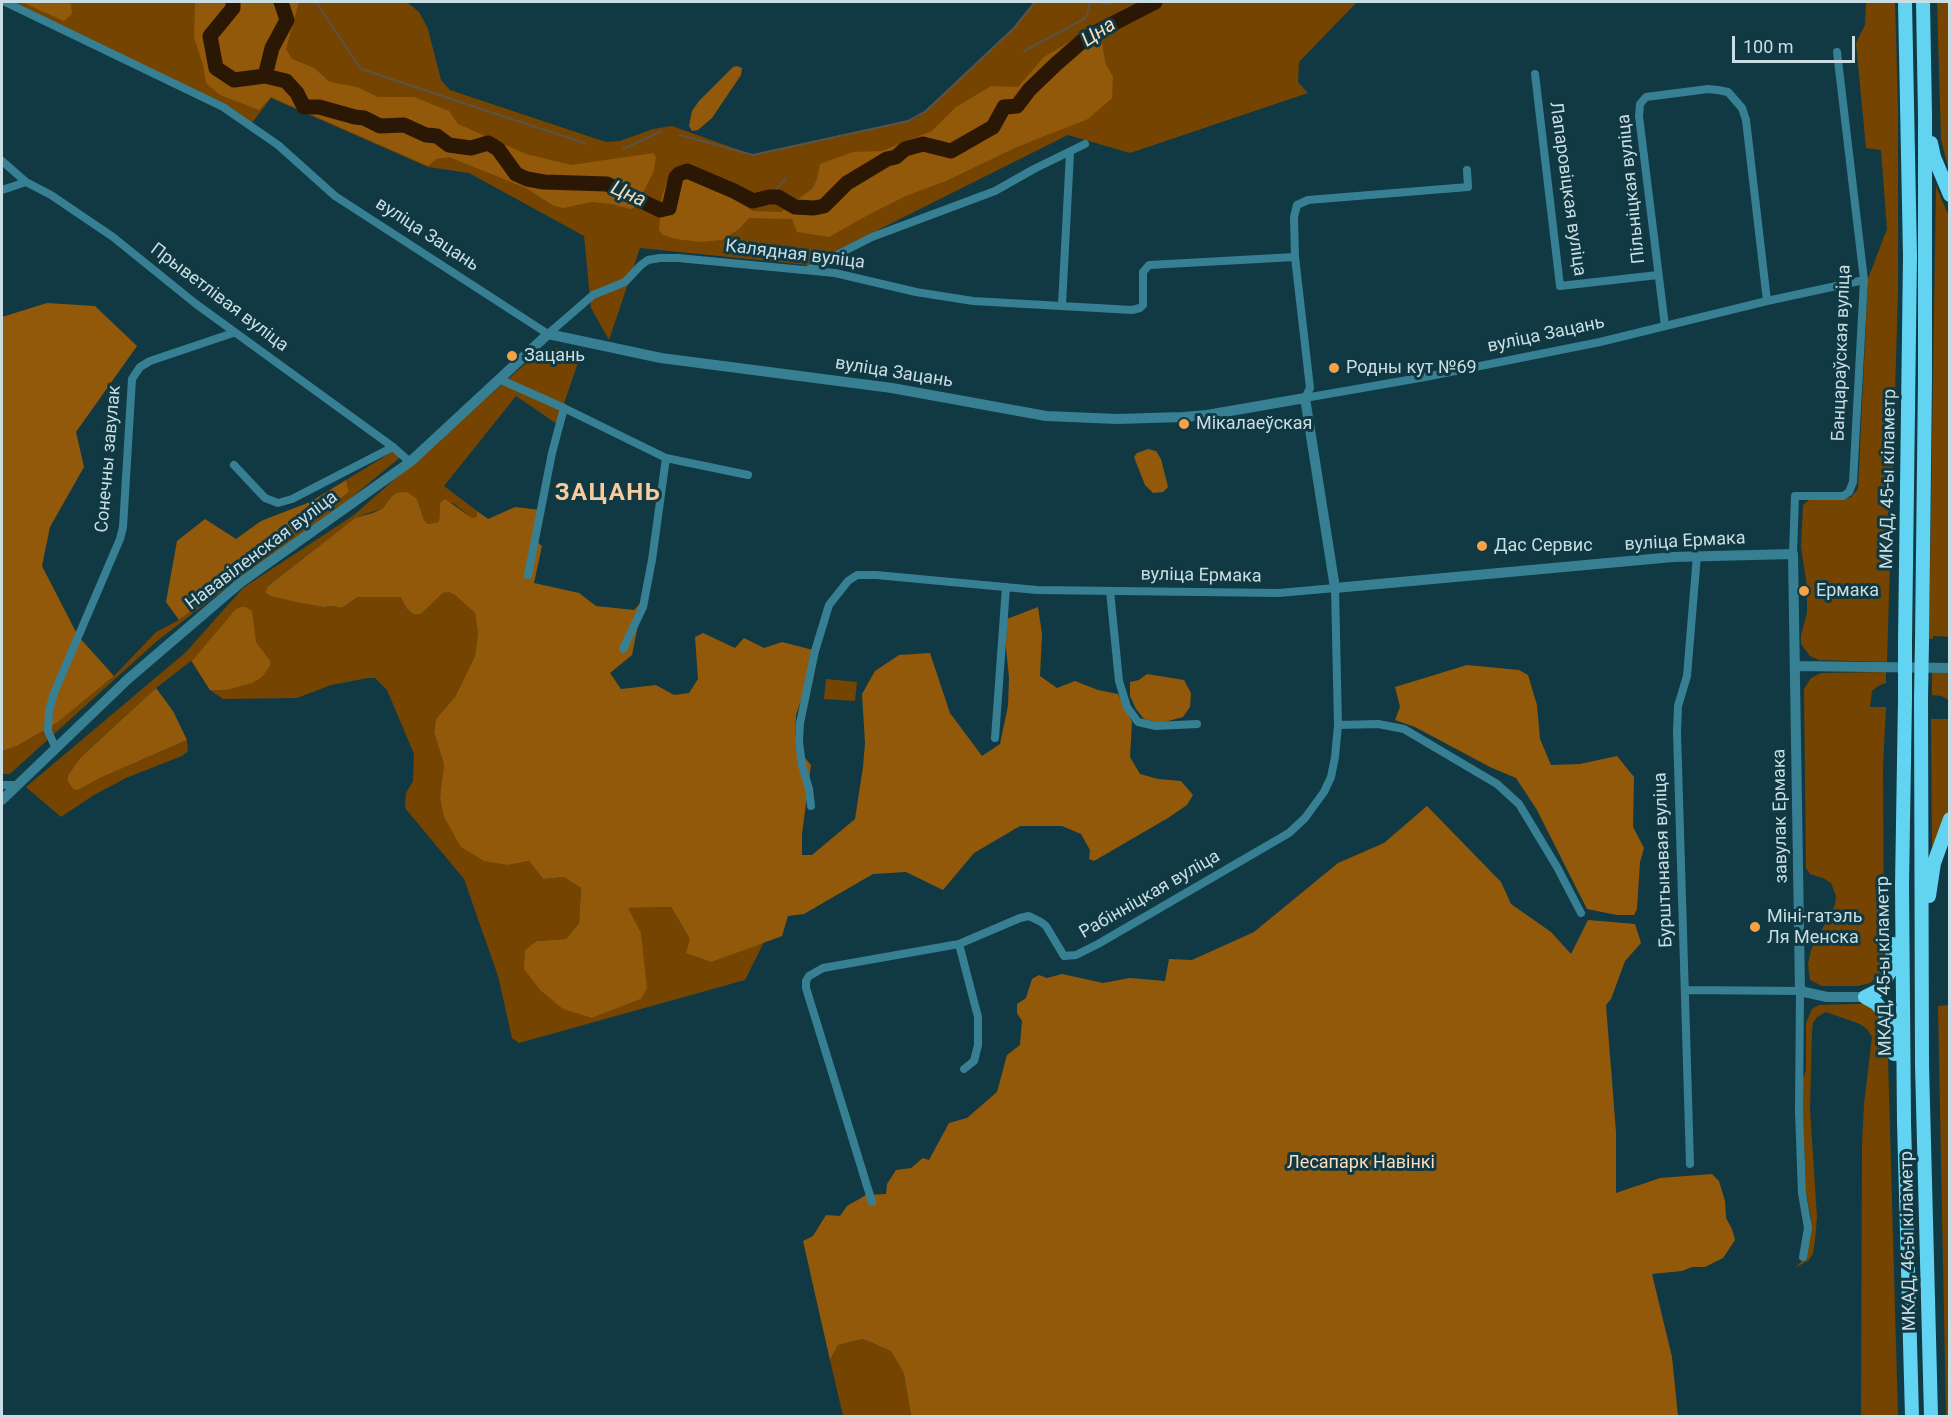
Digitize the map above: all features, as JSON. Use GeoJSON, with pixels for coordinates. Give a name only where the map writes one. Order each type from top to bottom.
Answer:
{"type":"FeatureCollection","features":[{"type":"Feature","properties":{"kind":"highway","name":"МКАД, 45-ы кіламетр"},"geometry":{"type":"LineString","coordinates":[[1904,1065],[1902,886],[1910,256],[1905,2]]}},
{"type":"Feature","properties":{"kind":"highway","name":"МКАД, 45-ы кіламетр"},"geometry":{"type":"LineString","coordinates":[[1922,1065],[1921,698],[1925,379],[1923,2]]}},
{"type":"Feature","properties":{"kind":"highway"},"geometry":{"type":"LineString","coordinates":[[1925,115],[1934,157],[1950,195]]}},
{"type":"Feature","properties":{"kind":"highway"},"geometry":{"type":"LineString","coordinates":[[1922,963],[1929,929],[1932,872],[1941,839],[1950,819]]}},
{"type":"Feature","properties":{"kind":"highway"},"geometry":{"type":"LineString","coordinates":[[1864,997],[1879,990],[1891,970],[1893,916],[1902,886]]}},
{"type":"Feature","properties":{"kind":"highway"},"geometry":{"type":"LineString","coordinates":[[1864,997],[1880,1007],[1890,1020],[1894,1039],[1895,1076],[1904,1122]]}},
{"type":"Feature","properties":{"kind":"highway","name":"МКАД, 46-ы кіламетр"},"geometry":{"type":"LineString","coordinates":[[1904,1065],[1912,1416]]}},
{"type":"Feature","properties":{"kind":"highway","name":"МКАД, 46-ы кіламетр"},"geometry":{"type":"LineString","coordinates":[[1922,1065],[1931,1416]]}},
{"type":"Feature","properties":{"kind":"street","name":"вуліца Зацань"},"geometry":{"type":"LineString","coordinates":[[5,2],[223,107],[278,145],[335,196],[548,334],[661,358],[892,388],[1046,416],[1117,419],[1207,416],[1425,377],[1600,342],[1864,280]]}},
{"type":"Feature","properties":{"kind":"street","name":"Банцараўская вуліца"},"geometry":{"type":"LineString","coordinates":[[1792,554],[1795,496],[1842,496],[1852,489],[1864,280],[1837,51]]}},
{"type":"Feature","properties":{"kind":"street","name":"Лапаровіцкая вуліца"},"geometry":{"type":"LineString","coordinates":[[1535,74],[1560,286],[1658,275]]}},
{"type":"Feature","properties":{"kind":"street","name":"Пільніцкая вуліца"},"geometry":{"type":"LineString","coordinates":[[1665,326],[1639,116],[1640,104],[1646,97],[1708,89],[1718,90],[1728,92],[1742,108],[1746,120],[1767,301]]}},
{"type":"Feature","properties":{"kind":"street"},"geometry":{"type":"LineString","coordinates":[[806,270],[872,237],[995,191],[1085,144]]}},
{"type":"Feature","properties":{"kind":"street"},"geometry":{"type":"LineString","coordinates":[[1062,305],[1070,153]]}},
{"type":"Feature","properties":{"kind":"street","name":"Прыветлівая вуліца"},"geometry":{"type":"LineString","coordinates":[[2,161],[26,182],[51,195],[113,237],[233,333],[393,447],[410,462]]}},
{"type":"Feature","properties":{"kind":"street"},"geometry":{"type":"LineString","coordinates":[[1335,588],[1305,398],[1310,388],[1295,257],[1294,213],[1300,202],[1308,200],[1468,187],[1467,170]]}},
{"type":"Feature","properties":{"kind":"street"},"geometry":{"type":"LineString","coordinates":[[2,190],[26,182]]}},
{"type":"Feature","properties":{"kind":"street","name":"Калядная вуліца"},"geometry":{"type":"LineString","coordinates":[[548,334],[593,295],[625,282],[648,260],[678,258],[806,270],[861,278],[916,292],[973,301],[1132,310],[1140,308],[1144,299],[1143,272],[1149,265],[1295,257]]}},
{"type":"Feature","properties":{"kind":"street","name":"Сонечны завулак"},"geometry":{"type":"LineString","coordinates":[[56,749],[48,731],[49,711],[54,693],[120,539],[123,527],[132,379],[140,367],[150,361],[233,333]]}},
{"type":"Feature","properties":{"kind":"street","name":"Нававіленская вуліца"},"geometry":{"type":"LineString","coordinates":[[2,800],[128,679],[240,584],[410,462],[548,334]]}},
{"type":"Feature","properties":{"kind":"street"},"geometry":{"type":"LineString","coordinates":[[499,379],[666,458],[748,475]]}},
{"type":"Feature","properties":{"kind":"street"},"geometry":{"type":"LineString","coordinates":[[528,575],[552,453],[564,408]]}},
{"type":"Feature","properties":{"kind":"street"},"geometry":{"type":"LineString","coordinates":[[234,465],[265,498],[278,503],[292,499],[393,447]]}},
{"type":"Feature","properties":{"kind":"street"},"geometry":{"type":"LineString","coordinates":[[623,649],[643,607],[666,458]]}},
{"type":"Feature","properties":{"kind":"street","name":"вуліца Ермака"},"geometry":{"type":"LineString","coordinates":[[811,806],[802,765],[799,742],[800,723],[824,620],[832,600],[848,581],[857,575],[1006,587],[1279,593],[1697,555],[1792,554]]}},
{"type":"Feature","properties":{"kind":"street","name":"завулак Ермака"},"geometry":{"type":"LineString","coordinates":[[1792,554],[1801,1169],[1808,1228],[1803,1257]]}},
{"type":"Feature","properties":{"kind":"street","name":"Бурштынавая вуліца"},"geometry":{"type":"LineString","coordinates":[[1690,1164],[1677,732],[1678,706],[1688,666],[1697,555]]}},
{"type":"Feature","properties":{"kind":"street"},"geometry":{"type":"LineString","coordinates":[[995,738],[1006,587]]}},
{"type":"Feature","properties":{"kind":"street","name":"Рабінніцкая вуліца"},"geometry":{"type":"LineString","coordinates":[[872,1202],[806,988],[809,976],[823,968],[959,944],[1029,916],[1046,926],[1064,956],[1076,955],[1289,833],[1315,806],[1331,777],[1335,757],[1338,725],[1335,588]]}},
{"type":"Feature","properties":{"kind":"street"},"geometry":{"type":"LineString","coordinates":[[1110,591],[1119,681],[1127,707],[1138,722],[1156,726],[1197,724]]}},
{"type":"Feature","properties":{"kind":"street"},"geometry":{"type":"LineString","coordinates":[[1795,666],[1950,668]]}},
{"type":"Feature","properties":{"kind":"street"},"geometry":{"type":"LineString","coordinates":[[1338,725],[1378,724],[1404,729],[1497,784],[1519,804],[1557,867],[1581,913]]}},
{"type":"Feature","properties":{"kind":"street"},"geometry":{"type":"LineString","coordinates":[[2,785],[18,785]]}},
{"type":"Feature","properties":{"kind":"street"},"geometry":{"type":"LineString","coordinates":[[959,944],[978,1017],[978,1045],[974,1061],[964,1069]]}},
{"type":"Feature","properties":{"kind":"street"},"geometry":{"type":"LineString","coordinates":[[1685,990],[1800,991],[1827,997],[1864,997]]}},
{"type":"Feature","properties":{"kind":"shaded area"},"geometry":{"type":"Polygon","coordinates":[[[5,2],[407,2],[419,12],[428,29],[441,80],[450,90],[606,142],[620,141],[653,129],[672,126],[753,155],[918,117],[1014,28],[1035,2],[1357,2],[1299,62],[1298,82],[1308,93],[1130,153],[1068,135],[808,265],[640,248],[609,340],[591,308],[584,236],[469,173],[428,167],[271,98],[251,124],[5,2]]]}},
{"type":"Feature","properties":{"kind":"shaded area"},"geometry":{"type":"Polygon","coordinates":[[[1866,2],[1895,2],[1898,109],[1898,292],[1887,662],[1819,660],[1810,656],[1801,644],[1807,613],[1807,586],[1801,547],[1803,505],[1809,500],[1842,500],[1851,497],[1858,489],[1868,279],[1887,229],[1881,150],[1866,148],[1856,43],[1865,25],[1866,2]]]}},
{"type":"Feature","properties":{"kind":"shaded area"},"geometry":{"type":"Polygon","coordinates":[[[1937,2],[1949,2],[1949,172],[1941,139],[1937,2]]]}},
{"type":"Feature","properties":{"kind":"shaded area"},"geometry":{"type":"Polygon","coordinates":[[[1936,186],[1950,219],[1950,637],[1933,636],[1933,639],[1929,639],[1936,186]]]}},
{"type":"Feature","properties":{"kind":"shaded area"},"geometry":{"type":"Polygon","coordinates":[[[556,348],[581,354],[557,424],[516,396],[444,486],[477,511],[478,517],[472,518],[453,503],[440,503],[439,522],[428,524],[424,520],[417,499],[391,497],[383,508],[355,518],[268,586],[265,592],[324,607],[342,608],[358,597],[402,597],[407,609],[413,614],[421,614],[443,593],[448,592],[455,595],[475,613],[478,633],[475,656],[455,697],[436,719],[434,732],[444,765],[440,797],[508,865],[529,861],[543,879],[564,877],[581,888],[579,923],[566,939],[537,941],[592,1018],[641,999],[647,989],[627,908],[671,907],[690,939],[712,962],[764,942],[745,980],[519,1043],[512,1038],[498,976],[464,879],[405,808],[406,793],[413,781],[414,754],[387,690],[375,678],[331,685],[297,698],[223,699],[210,690],[191,661],[156,688],[81,757],[68,775],[78,790],[187,740],[188,751],[182,756],[126,778],[94,795],[61,817],[26,787],[186,652],[243,588],[354,515],[534,356],[556,348]]]}},
{"type":"Feature","properties":{"kind":"shaded area"},"geometry":{"type":"Polygon","coordinates":[[[395,450],[403,455],[345,503],[235,581],[157,641],[12,772],[2,774],[2,751],[17,746],[57,723],[114,676],[156,632],[179,620],[349,492],[346,480],[395,450]]]}},
{"type":"Feature","properties":{"kind":"shaded area"},"geometry":{"type":"Polygon","coordinates":[[[1932,671],[1949,672],[1949,700],[1932,695],[1932,671]]]}},
{"type":"Feature","properties":{"kind":"shaded area"},"geometry":{"type":"Polygon","coordinates":[[[1886,672],[1886,683],[1872,691],[1870,707],[1886,707],[1883,766],[1884,964],[1881,972],[1870,983],[1858,986],[1822,986],[1810,980],[1808,964],[1811,950],[1835,905],[1836,896],[1831,883],[1810,874],[1806,868],[1804,689],[1811,678],[1821,673],[1886,672]]]}},
{"type":"Feature","properties":{"kind":"shaded area"},"geometry":{"type":"Polygon","coordinates":[[[826,679],[857,682],[855,701],[824,699],[826,679]]]}},
{"type":"Feature","properties":{"kind":"shaded area"},"geometry":{"type":"Polygon","coordinates":[[[1931,719],[1950,719],[1949,810],[1932,848],[1931,719]]]}},
{"type":"Feature","properties":{"kind":"shaded area"},"geometry":{"type":"Polygon","coordinates":[[[1866,1004],[1874,1010],[1889,1030],[1898,1416],[1861,1416],[1862,1145],[1872,1037],[1860,1024],[1826,1012],[1817,1017],[1813,1023],[1812,1032],[1810,1109],[1817,1217],[1815,1241],[1809,1260],[1795,1268],[1803,1260],[1810,1235],[1811,1218],[1806,1192],[1803,1116],[1806,1023],[1812,1009],[1819,1005],[1866,1004]]]}},
{"type":"Feature","properties":{"kind":"shaded area"},"geometry":{"type":"Polygon","coordinates":[[[1949,1005],[1950,1416],[1946,1416],[1938,1006],[1949,1005]]]}},
{"type":"Feature","properties":{"kind":"shaded area"},"geometry":{"type":"Polygon","coordinates":[[[863,1339],[891,1351],[904,1374],[911,1416],[843,1416],[830,1360],[838,1345],[863,1339]]]}},
{"type":"Feature","properties":{"kind":"green space"},"geometry":{"type":"Polygon","coordinates":[[[22,2],[65,2],[71,4],[72,14],[64,21],[22,2]]]}},
{"type":"Feature","properties":{"kind":"green space"},"geometry":{"type":"Polygon","coordinates":[[[195,2],[299,2],[286,49],[292,59],[314,68],[330,82],[357,87],[378,97],[414,97],[449,111],[458,124],[526,154],[571,165],[654,153],[656,158],[653,173],[636,206],[631,209],[592,202],[563,208],[554,206],[526,188],[449,157],[436,159],[428,166],[271,97],[259,110],[220,95],[206,83],[194,37],[195,2]]]}},
{"type":"Feature","properties":{"kind":"green space"},"geometry":{"type":"Polygon","coordinates":[[[1076,38],[1102,42],[1105,62],[1113,77],[1112,98],[1088,119],[1017,147],[946,181],[906,196],[829,237],[797,232],[792,219],[749,218],[739,229],[722,240],[700,242],[676,239],[663,235],[659,230],[662,195],[671,179],[696,180],[717,189],[753,211],[781,212],[813,188],[820,164],[853,152],[882,151],[932,131],[956,107],[991,86],[1018,87],[1044,57],[1076,38]]]}},
{"type":"Feature","properties":{"kind":"green space"},"geometry":{"type":"Polygon","coordinates":[[[733,67],[742,68],[741,75],[712,118],[698,130],[692,131],[689,126],[692,111],[733,67]]]}},
{"type":"Feature","properties":{"kind":"green space"},"geometry":{"type":"Polygon","coordinates":[[[47,303],[95,306],[137,346],[76,432],[84,467],[50,527],[42,566],[78,636],[114,676],[57,723],[17,746],[2,751],[2,317],[47,303]]]}},
{"type":"Feature","properties":{"kind":"green space"},"geometry":{"type":"Polygon","coordinates":[[[1148,449],[1156,451],[1161,459],[1168,487],[1163,492],[1153,493],[1145,485],[1134,457],[1137,453],[1148,449]]]}},
{"type":"Feature","properties":{"kind":"green space"},"geometry":{"type":"Polygon","coordinates":[[[346,480],[349,492],[179,620],[166,602],[177,541],[205,519],[236,539],[261,521],[310,502],[346,480]]]}},
{"type":"Feature","properties":{"kind":"green space"},"geometry":{"type":"Polygon","coordinates":[[[407,492],[417,499],[424,520],[428,524],[439,522],[440,503],[445,499],[472,518],[477,517],[477,511],[488,519],[515,507],[541,510],[535,540],[542,546],[534,583],[579,593],[596,606],[634,610],[643,600],[632,655],[610,673],[621,689],[656,685],[674,695],[689,693],[698,679],[695,637],[703,633],[735,648],[744,638],[764,648],[782,642],[817,651],[796,715],[795,746],[811,765],[802,834],[802,855],[812,855],[855,819],[865,743],[862,694],[875,671],[899,655],[930,653],[950,713],[982,756],[1000,744],[1008,706],[1007,619],[1038,607],[1042,634],[1040,676],[1057,688],[1075,681],[1098,690],[1118,694],[1132,722],[1130,757],[1140,774],[1158,779],[1181,781],[1193,795],[1187,805],[1168,818],[1094,861],[1089,859],[1090,850],[1081,834],[1062,826],[1020,826],[974,853],[943,890],[906,872],[873,874],[804,914],[788,916],[782,936],[712,962],[686,953],[690,939],[671,907],[628,908],[641,933],[647,989],[641,999],[592,1018],[563,1009],[540,990],[524,969],[525,950],[537,941],[566,939],[579,923],[581,888],[564,877],[543,879],[529,861],[508,865],[484,861],[461,847],[444,817],[440,797],[444,765],[434,732],[436,719],[455,697],[475,656],[478,633],[475,613],[455,595],[448,592],[443,593],[421,614],[413,614],[407,609],[401,597],[358,597],[342,608],[296,602],[271,596],[265,592],[268,586],[355,518],[383,508],[397,493],[407,492]]]}},
{"type":"Feature","properties":{"kind":"green space"},"geometry":{"type":"Polygon","coordinates":[[[241,607],[252,611],[256,642],[270,661],[270,666],[262,677],[252,683],[226,690],[210,690],[192,661],[235,610],[241,607]]]}},
{"type":"Feature","properties":{"kind":"green space"},"geometry":{"type":"Polygon","coordinates":[[[1467,665],[1519,670],[1528,675],[1537,705],[1540,739],[1551,765],[1580,764],[1617,756],[1634,777],[1633,827],[1644,848],[1640,862],[1637,909],[1634,915],[1617,915],[1587,909],[1537,810],[1516,778],[1490,767],[1415,727],[1395,720],[1400,707],[1395,687],[1467,665]]]}},
{"type":"Feature","properties":{"kind":"green space"},"geometry":{"type":"Polygon","coordinates":[[[1147,674],[1184,680],[1191,693],[1190,707],[1183,717],[1161,723],[1144,719],[1130,696],[1130,682],[1139,680],[1147,674]]]}},
{"type":"Feature","properties":{"kind":"green space"},"geometry":{"type":"Polygon","coordinates":[[[156,688],[173,711],[187,740],[78,790],[73,789],[68,781],[68,775],[81,757],[156,688]]]}},
{"type":"Feature","properties":{"kind":"green space","name":"Лесапарк Навінкі"},"geometry":{"type":"Polygon","coordinates":[[[1427,806],[1501,882],[1511,904],[1551,932],[1571,954],[1588,920],[1635,924],[1641,943],[1625,961],[1611,999],[1606,1005],[1616,1132],[1616,1193],[1660,1178],[1712,1174],[1719,1181],[1725,1201],[1726,1218],[1735,1240],[1723,1258],[1705,1267],[1652,1274],[1672,1357],[1678,1416],[911,1416],[904,1374],[891,1351],[863,1339],[838,1345],[830,1360],[803,1241],[813,1236],[826,1215],[840,1216],[847,1206],[866,1195],[886,1194],[887,1184],[896,1170],[911,1168],[923,1158],[929,1160],[949,1123],[967,1118],[997,1092],[1007,1055],[1020,1045],[1022,1021],[1017,1013],[1017,1004],[1026,998],[1032,979],[1039,975],[1047,978],[1062,974],[1103,983],[1130,978],[1165,981],[1169,959],[1192,960],[1254,932],[1338,863],[1384,843],[1427,806]]]}},
{"type":"Feature","properties":{"kind":"waterway","name":"Цна"},"geometry":{"type":"LineString","coordinates":[[233,2],[233,8],[210,36],[216,68],[234,80],[265,76],[286,81],[297,93],[304,107],[319,107],[364,118],[380,126],[404,125],[426,135],[437,136],[449,145],[471,148],[488,143],[498,149],[516,174],[527,179],[544,182],[607,184],[660,210],[669,208],[676,177],[687,171],[753,201],[778,197],[795,207],[824,206],[847,183],[887,159],[896,157],[905,149],[923,144],[951,151],[993,127],[1004,107],[1017,106],[1029,90],[1087,37],[1155,2]]}},
{"type":"Feature","properties":{"kind":"waterway"},"geometry":{"type":"LineString","coordinates":[[265,76],[272,48],[287,20],[281,2]]}},
{"type":"Feature","properties":{"kind":"waterway"},"geometry":{"type":"LineString","coordinates":[[316,2],[361,69],[587,144]]}},
{"type":"Feature","properties":{"kind":"waterway"},"geometry":{"type":"LineString","coordinates":[[680,135],[753,155],[908,121],[926,111],[1014,28],[1035,2]]}},
{"type":"Feature","properties":{"kind":"waterway"},"geometry":{"type":"LineString","coordinates":[[1024,51],[1084,19],[1090,2]]}},
{"type":"Feature","properties":{"kind":"waterway"},"geometry":{"type":"LineString","coordinates":[[1096,2],[1106,4],[1115,2]]}},
{"type":"Feature","properties":{"kind":"waterway"},"geometry":{"type":"LineString","coordinates":[[623,149],[662,131]]}},
{"type":"Feature","properties":{"kind":"waterway"},"geometry":{"type":"LineString","coordinates":[[769,197],[786,178]]}},
{"type":"Feature","properties":{"kind":"place","name":"Зацань"},"geometry":{"type":"Point","coordinates":[512,356]}},
{"type":"Feature","properties":{"kind":"place","name":"Родны кут №69"},"geometry":{"type":"Point","coordinates":[1334,368]}},
{"type":"Feature","properties":{"kind":"place","name":"Мікалаеўская"},"geometry":{"type":"Point","coordinates":[1184,424]}},
{"type":"Feature","properties":{"kind":"place","name":"Дас Сервис"},"geometry":{"type":"Point","coordinates":[1482,546]}},
{"type":"Feature","properties":{"kind":"place","name":"Ермака"},"geometry":{"type":"Point","coordinates":[1804,591]}},
{"type":"Feature","properties":{"kind":"place","name":"Міні-гатэль Ля Менска"},"geometry":{"type":"Point","coordinates":[1755,927]}},
{"type":"Feature","properties":{"kind":"district","name":"ЗАЦАНЬ"},"geometry":{"type":"Point","coordinates":[608,494]}}]}
